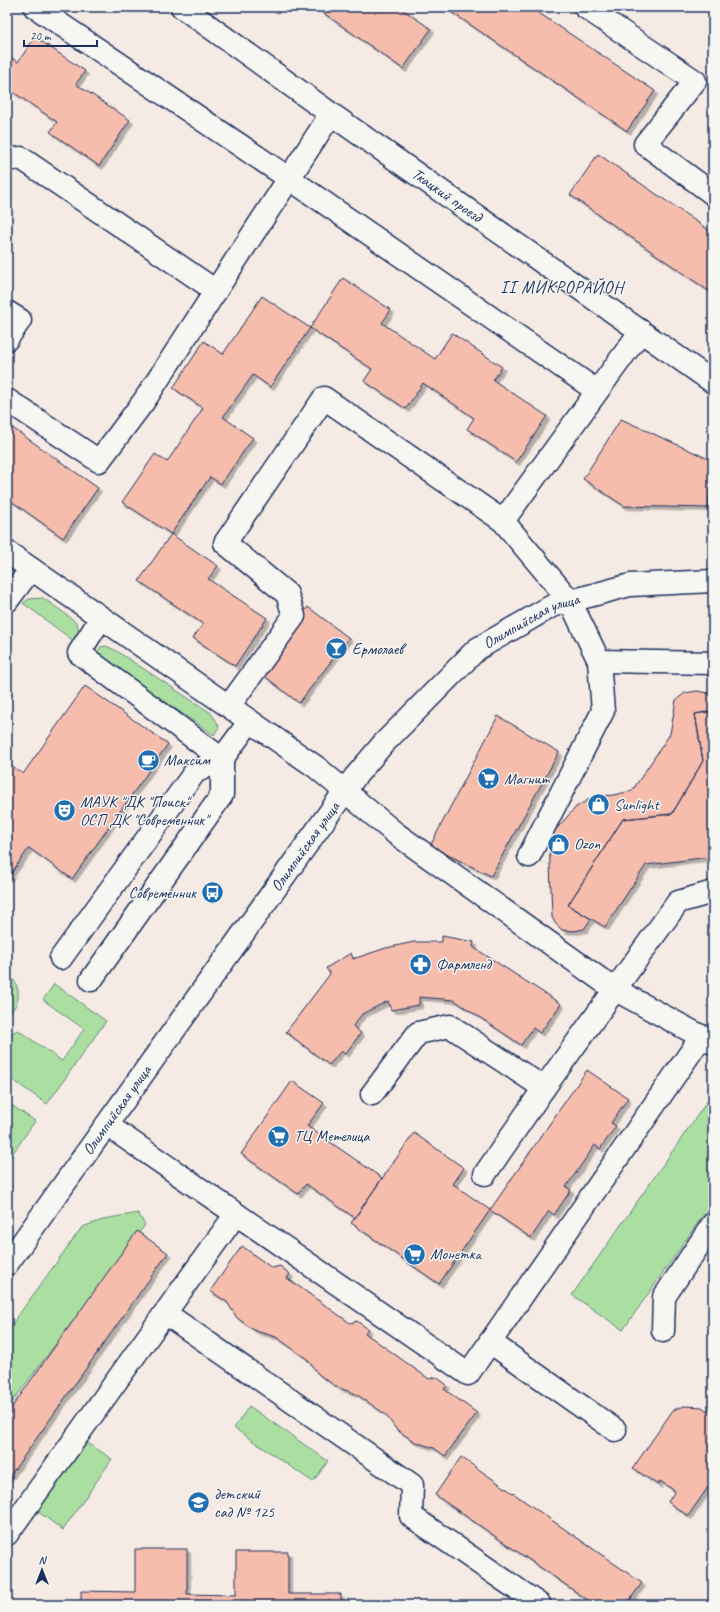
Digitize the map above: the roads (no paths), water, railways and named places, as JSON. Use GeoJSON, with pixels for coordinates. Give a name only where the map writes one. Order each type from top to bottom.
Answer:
{"type":"FeatureCollection","features":[{"type":"Feature","properties":{"kind":"street"},"geometry":{"type":"LineString","coordinates":[[35,7],[290,179],[597,391]]}},
{"type":"Feature","properties":{"kind":"street","name":"Ткацкий проезд"},"geometry":{"type":"LineString","coordinates":[[182,7],[331,114],[713,382]]}},
{"type":"Feature","properties":{"kind":"street"},"geometry":{"type":"LineString","coordinates":[[585,7],[695,81],[645,144],[713,194]]}},
{"type":"Feature","properties":{"kind":"street"},"geometry":{"type":"LineString","coordinates":[[7,400],[99,461],[144,401],[331,114]]}},
{"type":"Feature","properties":{"kind":"street"},"geometry":{"type":"LineString","coordinates":[[7,160],[21,158],[216,291]]}},
{"type":"Feature","properties":{"kind":"street"},"geometry":{"type":"LineString","coordinates":[[7,312],[20,320],[7,339]]}},
{"type":"Feature","properties":{"kind":"street"},"geometry":{"type":"LineString","coordinates":[[503,521],[641,331]]}},
{"type":"Feature","properties":{"kind":"street"},"geometry":{"type":"LineString","coordinates":[[229,706],[294,616],[287,594],[225,543],[324,398],[503,521],[570,601],[599,661],[603,711],[529,856]]}},
{"type":"Feature","properties":{"kind":"street"},"geometry":{"type":"LineString","coordinates":[[7,552],[316,767],[395,833],[614,989],[708,1039],[468,1374],[107,1125]]}},
{"type":"Feature","properties":{"kind":"street"},"geometry":{"type":"LineString","coordinates":[[7,601],[31,569]]}},
{"type":"Feature","properties":{"kind":"street","name":"Олимпийская улица"},"geometry":{"type":"LineString","coordinates":[[7,1264],[355,776],[383,744],[477,649],[552,606],[630,585],[713,581]]}},
{"type":"Feature","properties":{"kind":"street"},"geometry":{"type":"LineString","coordinates":[[101,618],[79,653],[222,759]]}},
{"type":"Feature","properties":{"kind":"street"},"geometry":{"type":"LineString","coordinates":[[599,661],[713,662]]}},
{"type":"Feature","properties":{"kind":"street"},"geometry":{"type":"LineString","coordinates":[[61,958],[195,772],[222,759],[250,721]]}},
{"type":"Feature","properties":{"kind":"street"},"geometry":{"type":"LineString","coordinates":[[91,980],[222,795],[222,759]]}},
{"type":"Feature","properties":{"kind":"street"},"geometry":{"type":"LineString","coordinates":[[485,1174],[614,989],[678,902],[713,892]]}},
{"type":"Feature","properties":{"kind":"street"},"geometry":{"type":"LineString","coordinates":[[372,1094],[418,1033],[450,1026],[544,1088]]}},
{"type":"Feature","properties":{"kind":"street"},"geometry":{"type":"LineString","coordinates":[[7,1534],[236,1214]]}},
{"type":"Feature","properties":{"kind":"street"},"geometry":{"type":"LineString","coordinates":[[663,1331],[664,1297],[713,1224]]}},
{"type":"Feature","properties":{"kind":"street"},"geometry":{"type":"LineString","coordinates":[[165,1313],[412,1485],[411,1516],[540,1605]]}},
{"type":"Feature","properties":{"kind":"street"},"geometry":{"type":"LineString","coordinates":[[490,1342],[615,1430]]}},
{"type":"Feature","properties":{"kind":"place","name":"Ермолаев"},"geometry":{"type":"Point","coordinates":[336,649]}},
{"type":"Feature","properties":{"kind":"place","name":"Максим"},"geometry":{"type":"Point","coordinates":[149,760]}},
{"type":"Feature","properties":{"kind":"place","name":"Магнит"},"geometry":{"type":"Point","coordinates":[489,779]}},
{"type":"Feature","properties":{"kind":"place","name":"Sunlight"},"geometry":{"type":"Point","coordinates":[599,805]}},
{"type":"Feature","properties":{"kind":"place","name":"МАУК \"ДК \"Поиск\" ОСП ДК \"Современник\""},"geometry":{"type":"Point","coordinates":[64,811]}},
{"type":"Feature","properties":{"kind":"place","name":"Ozon"},"geometry":{"type":"Point","coordinates":[558,844]}},
{"type":"Feature","properties":{"kind":"place","name":"Современник"},"geometry":{"type":"Point","coordinates":[212,893]}},
{"type":"Feature","properties":{"kind":"place","name":"Фармленд"},"geometry":{"type":"Point","coordinates":[421,964]}},
{"type":"Feature","properties":{"kind":"place","name":"ТЦ Метелица"},"geometry":{"type":"Point","coordinates":[279,1136]}},
{"type":"Feature","properties":{"kind":"place","name":"Монетка"},"geometry":{"type":"Point","coordinates":[415,1254]}},
{"type":"Feature","properties":{"kind":"place","name":"детский сад № 125"},"geometry":{"type":"Point","coordinates":[198,1503]}},
{"type":"Feature","properties":{"kind":"district","name":"II МИКРОРАЙОН"},"geometry":{"type":"Point","coordinates":[562,287]}}]}
